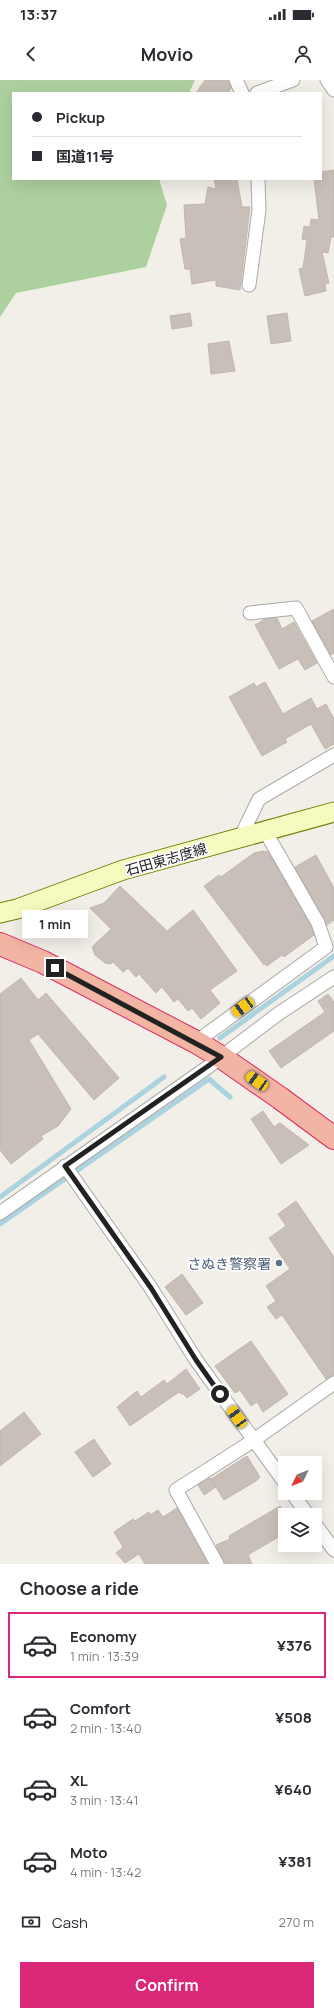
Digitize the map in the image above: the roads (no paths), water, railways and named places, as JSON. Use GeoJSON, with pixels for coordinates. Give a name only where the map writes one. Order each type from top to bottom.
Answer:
{"type":"FeatureCollection","features":[{"type":"Feature","properties":{"kind":"highway"},"geometry":{"type":"LineString","coordinates":[[0,944],[43,962],[196,1042],[221,1057],[280,1098],[334,1138]]}},
{"type":"Feature","properties":{"kind":"main road","name":"石田東志度線"},"geometry":{"type":"LineString","coordinates":[[0,913],[123,870],[334,812]]}},
{"type":"Feature","properties":{"kind":"street"},"geometry":{"type":"LineString","coordinates":[[236,80],[242,92]]}},
{"type":"Feature","properties":{"kind":"street"},"geometry":{"type":"LineString","coordinates":[[260,92],[293,80]]}},
{"type":"Feature","properties":{"kind":"street"},"geometry":{"type":"LineString","coordinates":[[327,80],[334,90]]}},
{"type":"Feature","properties":{"kind":"street"},"geometry":{"type":"LineString","coordinates":[[249,285],[259,210],[258,180]]}},
{"type":"Feature","properties":{"kind":"street"},"geometry":{"type":"LineString","coordinates":[[250,613],[296,608],[334,677]]}},
{"type":"Feature","properties":{"kind":"street"},"geometry":{"type":"LineString","coordinates":[[240,838],[259,799],[334,755]]}},
{"type":"Feature","properties":{"kind":"street"},"geometry":{"type":"LineString","coordinates":[[196,1042],[326,947],[318,923],[265,831]]}},
{"type":"Feature","properties":{"kind":"street"},"geometry":{"type":"LineString","coordinates":[[0,1213],[221,1057],[278,1014],[334,977]]}},
{"type":"Feature","properties":{"kind":"street"},"geometry":{"type":"LineString","coordinates":[[65,1166],[151,1288],[196,1360],[278,1473]]}},
{"type":"Feature","properties":{"kind":"street"},"geometry":{"type":"LineString","coordinates":[[217,1564],[176,1490],[254,1440],[334,1383]]}},
{"type":"Feature","properties":{"kind":"street"},"geometry":{"type":"LineString","coordinates":[[322,1534],[334,1550]]}},
{"type":"Feature","properties":{"kind":"waterway"},"geometry":{"type":"LineString","coordinates":[[220,1038],[334,956]]}},
{"type":"Feature","properties":{"kind":"waterway"},"geometry":{"type":"LineString","coordinates":[[0,1197],[164,1077]]}},
{"type":"Feature","properties":{"kind":"waterway"},"geometry":{"type":"LineString","coordinates":[[0,1224],[209,1079],[230,1097]]}},
{"type":"Feature","properties":{"kind":"place","name":"さぬき警察署"},"geometry":{"type":"Point","coordinates":[279,1263]}}]}
